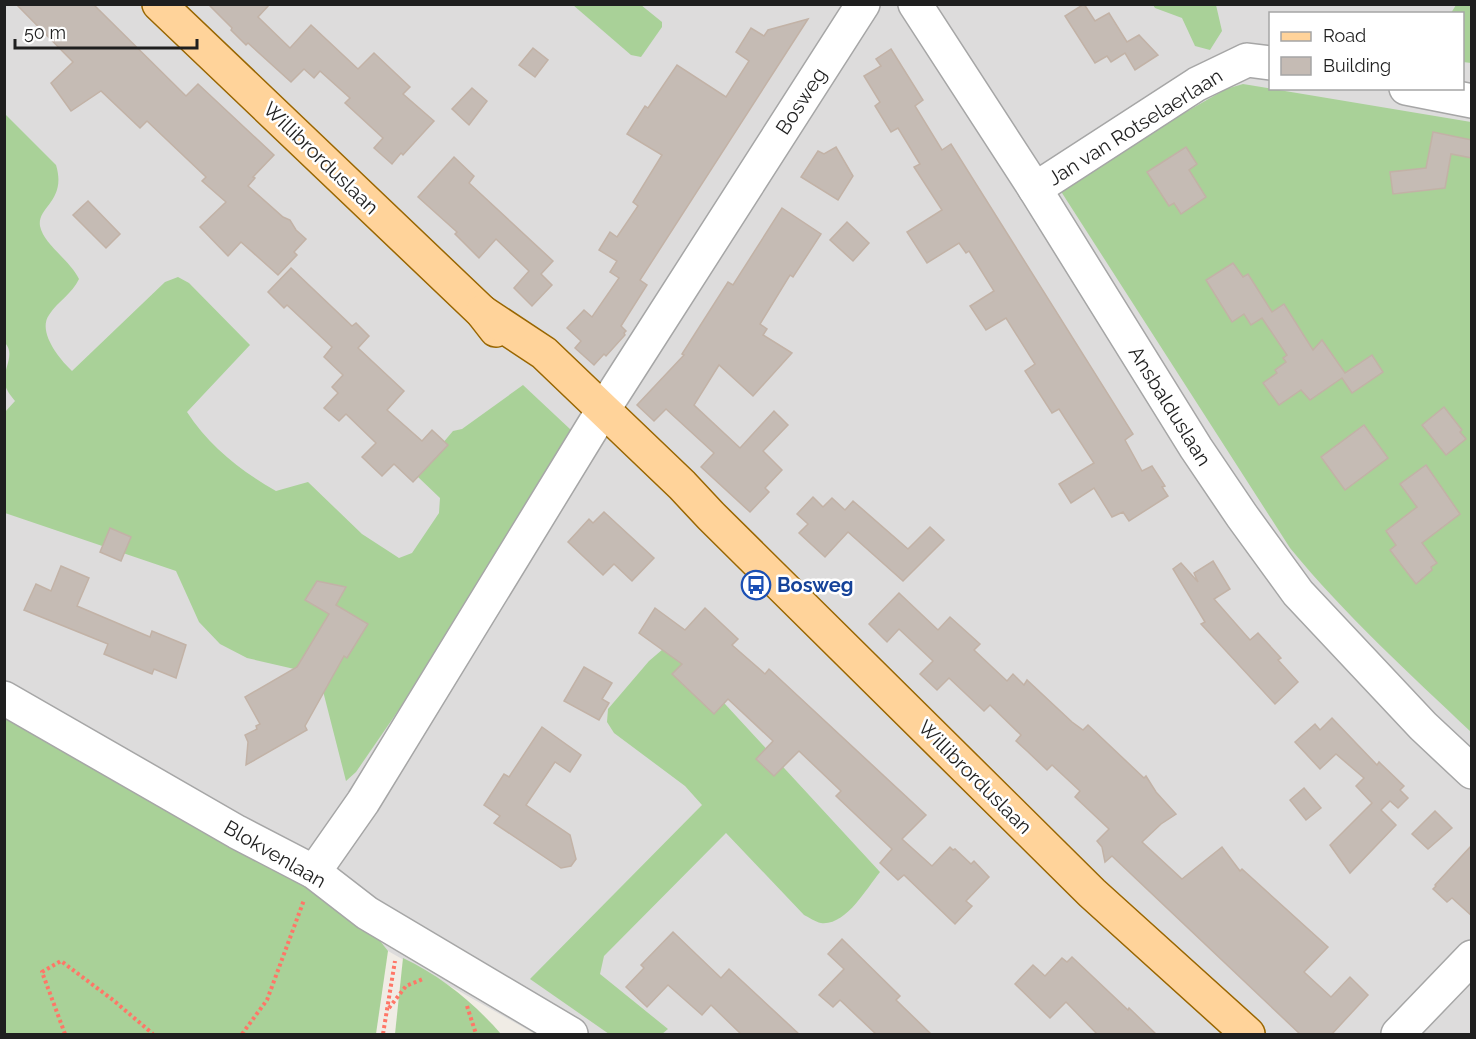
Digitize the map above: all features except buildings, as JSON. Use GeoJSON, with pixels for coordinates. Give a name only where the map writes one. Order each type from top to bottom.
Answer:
{"type":"FeatureCollection","features":[{"type":"Feature","properties":{"kind":"main road","name":"Willibrorduslaan"},"geometry":{"type":"LineString","coordinates":[[159,4],[482,312],[544,353],[598,419],[682,485],[1084,884],[1246,1034]]}},
{"type":"Feature","properties":{"kind":"street","name":"Bosweg"},"geometry":{"type":"LineString","coordinates":[[314,872],[363,802],[598,419],[863,4]]}},
{"type":"Feature","properties":{"kind":"street","name":"Ansbalduslaan"},"geometry":{"type":"LineString","coordinates":[[915,4],[1035,189],[1196,448],[1242,516],[1298,593],[1423,726],[1472,772]]}},
{"type":"Feature","properties":{"kind":"street","name":"Jan van Rotselaerlaan"},"geometry":{"type":"LineString","coordinates":[[1035,189],[1197,84],[1247,60],[1269,63]]}},
{"type":"Feature","properties":{"kind":"street"},"geometry":{"type":"LineString","coordinates":[[1416,90],[1472,101]]}},
{"type":"Feature","properties":{"kind":"street","name":"Blokvenlaan"},"geometry":{"type":"LineString","coordinates":[[4,698],[237,832],[314,872],[367,913],[572,1035]]}},
{"type":"Feature","properties":{"kind":"street"},"geometry":{"type":"LineString","coordinates":[[1398,1035],[1472,957]]}},
{"type":"Feature","properties":{"kind":"path"},"geometry":{"type":"LineString","coordinates":[[242,1035],[267,1000],[314,872]]}},
{"type":"Feature","properties":{"kind":"path"},"geometry":{"type":"LineString","coordinates":[[383,1035],[396,951]]}},
{"type":"Feature","properties":{"kind":"path"},"geometry":{"type":"LineString","coordinates":[[65,1035],[42,972],[61,961],[113,1000],[153,1035]]}},
{"type":"Feature","properties":{"kind":"path"},"geometry":{"type":"LineString","coordinates":[[388,1009],[406,986],[425,978]]}},
{"type":"Feature","properties":{"kind":"path"},"geometry":{"type":"LineString","coordinates":[[466,1002],[476,1035]]}},
{"type":"Feature","properties":{"kind":"shaded area"},"geometry":{"type":"Polygon","coordinates":[[[5,5],[1471,5],[1471,1034],[535,1034],[388,951],[5,863],[5,5]]]}},
{"type":"Feature","properties":{"kind":"green space"},"geometry":{"type":"Polygon","coordinates":[[[573,5],[641,5],[662,22],[662,27],[641,57],[631,55],[573,5]]]}},
{"type":"Feature","properties":{"kind":"green space"},"geometry":{"type":"Polygon","coordinates":[[[1153,5],[1216,5],[1222,31],[1210,50],[1195,46],[1182,18],[1155,8],[1153,5]]]}},
{"type":"Feature","properties":{"kind":"green space"},"geometry":{"type":"Polygon","coordinates":[[[1456,5],[1471,5],[1471,63],[1464,62],[1464,12],[1452,12],[1456,5]]]}},
{"type":"Feature","properties":{"kind":"green space"},"geometry":{"type":"Polygon","coordinates":[[[1243,84],[1471,122],[1471,732],[1355,620],[1290,548],[1062,193],[1060,184],[1226,89],[1243,84]]]}},
{"type":"Feature","properties":{"kind":"green space"},"geometry":{"type":"Polygon","coordinates":[[[4,113],[56,165],[58,187],[40,219],[40,226],[47,240],[70,265],[79,279],[49,315],[46,322],[48,337],[56,353],[72,371],[165,282],[178,277],[189,283],[250,345],[187,412],[205,436],[227,457],[276,491],[308,482],[362,534],[399,558],[412,553],[439,513],[440,498],[418,477],[419,471],[453,431],[462,429],[523,385],[571,430],[400,708],[356,772],[346,781],[323,691],[303,671],[247,658],[220,644],[199,622],[176,571],[5,513],[5,412],[15,401],[5,384],[9,352],[4,342],[4,113]]]}},
{"type":"Feature","properties":{"kind":"green space"},"geometry":{"type":"Polygon","coordinates":[[[663,649],[678,653],[880,872],[847,913],[839,919],[821,923],[804,915],[726,833],[604,956],[600,974],[668,1029],[662,1034],[609,1034],[530,979],[702,805],[685,786],[614,733],[607,722],[608,709],[649,661],[663,649]]]}},
{"type":"Feature","properties":{"kind":"green space"},"geometry":{"type":"Polygon","coordinates":[[[4,715],[299,877],[373,932],[388,951],[376,1034],[5,1034],[4,715]]]}},
{"type":"Feature","properties":{"kind":"green space"},"geometry":{"type":"Polygon","coordinates":[[[403,958],[431,973],[456,991],[501,1034],[395,1034],[403,958]]]}},
{"type":"Feature","properties":{"kind":"place","name":"Bosweg"},"geometry":{"type":"Point","coordinates":[756,585]}}]}
